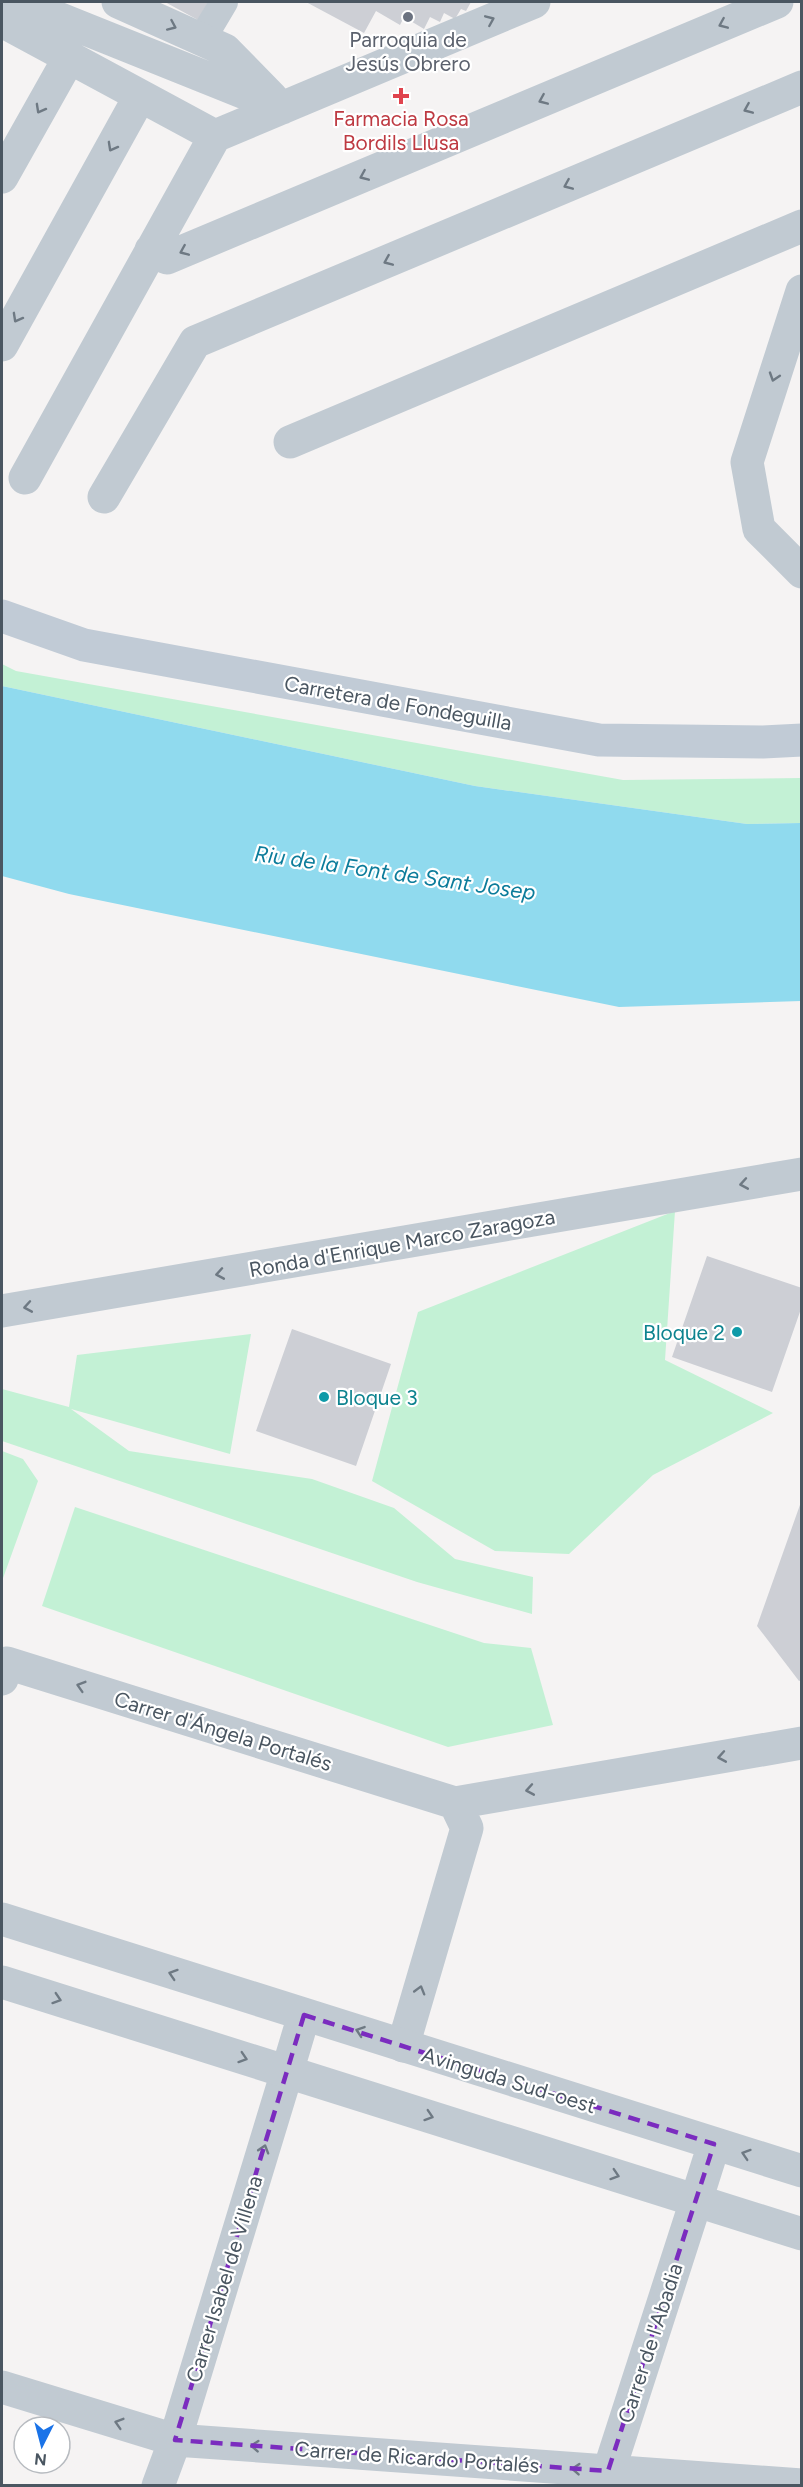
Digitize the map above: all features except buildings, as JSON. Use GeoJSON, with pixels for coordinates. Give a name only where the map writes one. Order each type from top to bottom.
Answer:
{"type":"FeatureCollection","features":[{"type":"Feature","properties":{"kind":"main road","name":"Carretera de Fondeguilla"},"geometry":{"type":"LineString","coordinates":[[2,616],[84,645],[599,740],[763,742],[801,740]]}},
{"type":"Feature","properties":{"kind":"street"},"geometry":{"type":"LineString","coordinates":[[2,10],[6,2]]}},
{"type":"Feature","properties":{"kind":"street"},"geometry":{"type":"LineString","coordinates":[[18,2],[282,108]]}},
{"type":"Feature","properties":{"kind":"street"},"geometry":{"type":"LineString","coordinates":[[118,2],[225,50],[282,108]]}},
{"type":"Feature","properties":{"kind":"street"},"geometry":{"type":"LineString","coordinates":[[202,39],[224,2]]}},
{"type":"Feature","properties":{"kind":"street"},"geometry":{"type":"LineString","coordinates":[[25,478],[214,136],[534,2]]}},
{"type":"Feature","properties":{"kind":"street"},"geometry":{"type":"LineString","coordinates":[[152,250],[167,258],[777,2]]}},
{"type":"Feature","properties":{"kind":"street"},"geometry":{"type":"LineString","coordinates":[[2,21],[214,136]]}},
{"type":"Feature","properties":{"kind":"street"},"geometry":{"type":"LineString","coordinates":[[2,177],[69,58]]}},
{"type":"Feature","properties":{"kind":"street"},"geometry":{"type":"LineString","coordinates":[[104,497],[195,342],[801,87]]}},
{"type":"Feature","properties":{"kind":"street"},"geometry":{"type":"LineString","coordinates":[[2,345],[140,96]]}},
{"type":"Feature","properties":{"kind":"street"},"geometry":{"type":"LineString","coordinates":[[290,442],[801,226]]}},
{"type":"Feature","properties":{"kind":"street"},"geometry":{"type":"LineString","coordinates":[[798,311],[747,462],[759,529],[801,572]]}},
{"type":"Feature","properties":{"kind":"street","name":"Ronda d'Enrique Marco Zaragoza"},"geometry":{"type":"LineString","coordinates":[[2,1311],[801,1174]]}},
{"type":"Feature","properties":{"kind":"street","name":"Carrer d'Ángela Portalés"},"geometry":{"type":"LineString","coordinates":[[2,1680],[7,1663],[455,1803],[791,1745]]}},
{"type":"Feature","properties":{"kind":"street"},"geometry":{"type":"LineString","coordinates":[[403,2046],[467,1828],[455,1803]]}},
{"type":"Feature","properties":{"kind":"street","name":"Avinguda Sud-oest"},"geometry":{"type":"LineString","coordinates":[[2,1919],[801,2171]]}},
{"type":"Feature","properties":{"kind":"street"},"geometry":{"type":"LineString","coordinates":[[2,1982],[801,2234]]}},
{"type":"Feature","properties":{"kind":"street"},"geometry":{"type":"LineString","coordinates":[[287,2072],[304,2015]]}},
{"type":"Feature","properties":{"kind":"street","name":"Carrer Isabel de Villena"},"geometry":{"type":"LineString","coordinates":[[158,2486],[175,2440],[287,2072]]}},
{"type":"Feature","properties":{"kind":"street"},"geometry":{"type":"LineString","coordinates":[[696,2201],[714,2144]]}},
{"type":"Feature","properties":{"kind":"street","name":"Carrer de l'Abadia"},"geometry":{"type":"LineString","coordinates":[[606,2478],[696,2201]]}},
{"type":"Feature","properties":{"kind":"street","name":"Carrer de Ricardo Portalés"},"geometry":{"type":"LineString","coordinates":[[2,2387],[175,2440],[606,2478],[801,2486]]}},
{"type":"Feature","properties":{"kind":"highlighted area"},"geometry":{"type":"Polygon","coordinates":[[[304,2015],[714,2144],[608,2471],[175,2440],[304,2015]]]}},
{"type":"Feature","properties":{"kind":"green space"},"geometry":{"type":"Polygon","coordinates":[[[2,664],[16,671],[623,780],[801,778],[801,823],[747,824],[475,786],[2,686],[2,664]]]}},
{"type":"Feature","properties":{"kind":"green space"},"geometry":{"type":"Polygon","coordinates":[[[675,1211],[665,1360],[773,1413],[653,1475],[569,1554],[495,1551],[372,1481],[418,1312],[675,1211]]]}},
{"type":"Feature","properties":{"kind":"green space"},"geometry":{"type":"Polygon","coordinates":[[[251,1334],[230,1454],[71,1409],[129,1451],[312,1479],[394,1508],[455,1559],[533,1577],[532,1614],[417,1582],[2,1441],[2,1389],[69,1407],[77,1355],[251,1334]]]}},
{"type":"Feature","properties":{"kind":"green space"},"geometry":{"type":"Polygon","coordinates":[[[2,1451],[23,1459],[38,1481],[2,1581],[2,1451]]]}},
{"type":"Feature","properties":{"kind":"green space"},"geometry":{"type":"Polygon","coordinates":[[[75,1507],[484,1643],[531,1648],[553,1725],[448,1747],[42,1606],[75,1507]]]}},
{"type":"Feature","properties":{"kind":"water","name":"Riu de la Font de Sant Josep"},"geometry":{"type":"Polygon","coordinates":[[[2,686],[475,786],[747,824],[801,823],[801,1001],[619,1007],[69,894],[2,876],[2,686]]]}},
{"type":"Feature","properties":{"kind":"place","name":"Parroquia de Jesús Obrero"},"geometry":{"type":"Point","coordinates":[408,17]}},
{"type":"Feature","properties":{"kind":"place","name":"Farmacia Rosa Bordils Llusa"},"geometry":{"type":"Point","coordinates":[401,96]}},
{"type":"Feature","properties":{"kind":"place","name":"Bloque 2"},"geometry":{"type":"Point","coordinates":[737,1332]}},
{"type":"Feature","properties":{"kind":"place","name":"Bloque 3"},"geometry":{"type":"Point","coordinates":[324,1397]}}]}
